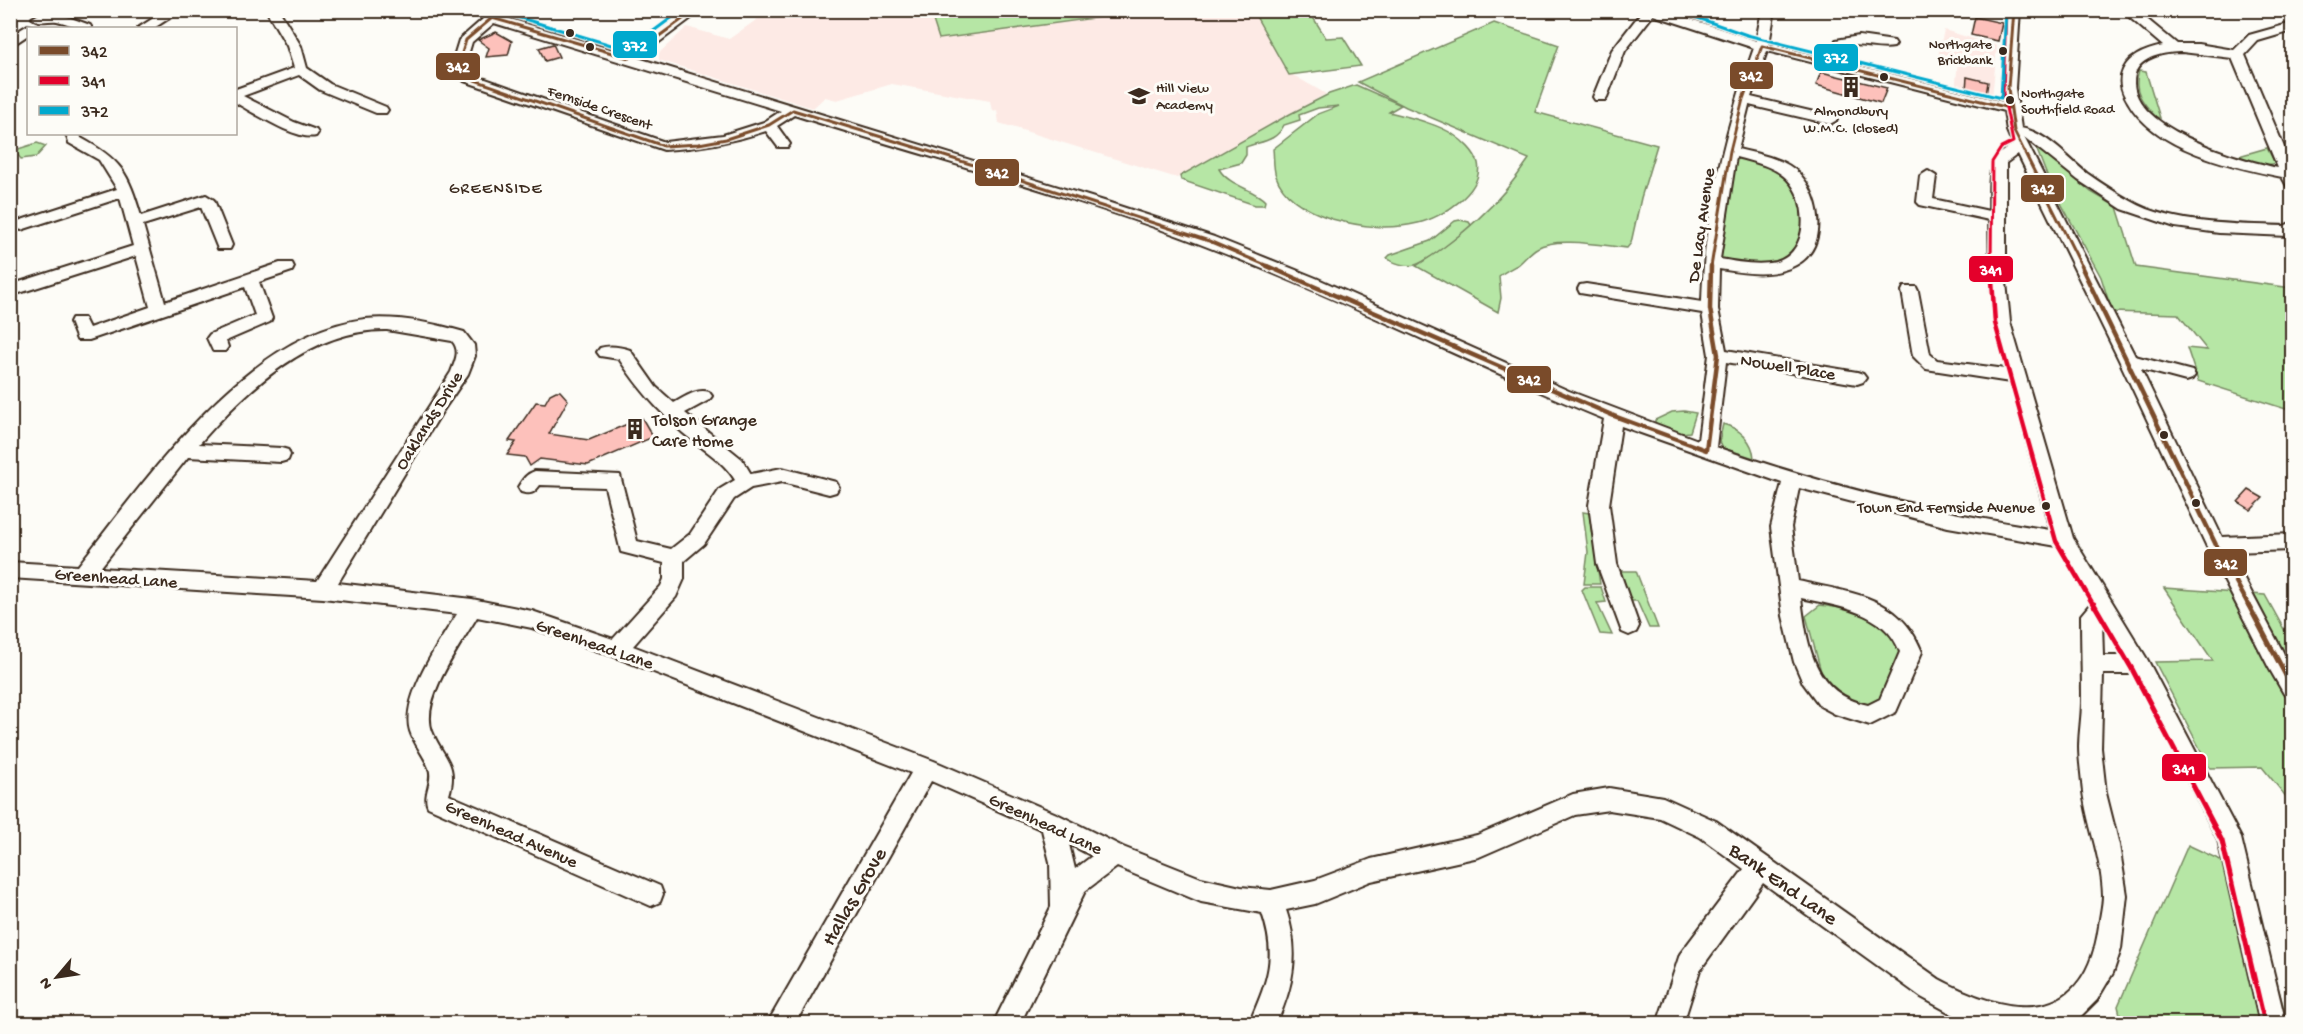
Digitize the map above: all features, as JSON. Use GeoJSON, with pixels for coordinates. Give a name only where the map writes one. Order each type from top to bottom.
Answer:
{"type":"FeatureCollection","features":[{"type":"Feature","properties":{"kind":"street"},"geometry":{"type":"LineString","coordinates":[[147,27],[176,10]]}},
{"type":"Feature","properties":{"kind":"street"},"geometry":{"type":"LineString","coordinates":[[272,10],[294,46],[301,70],[326,87],[381,110]]}},
{"type":"Feature","properties":{"kind":"street"},"geometry":{"type":"LineString","coordinates":[[477,10],[492,18],[990,170],[1209,242],[1614,416],[1792,479],[1904,510],[2012,532],[2063,539]]}},
{"type":"Feature","properties":{"kind":"street"},"geometry":{"type":"LineString","coordinates":[[629,58],[696,10]]}},
{"type":"Feature","properties":{"kind":"street"},"geometry":{"type":"LineString","coordinates":[[1600,97],[1619,50],[1650,10],[1762,46],[2009,108]]}},
{"type":"Feature","properties":{"kind":"street","name":"De Lacy Avenue"},"geometry":{"type":"LineString","coordinates":[[1706,450],[1718,355],[1710,309],[1711,263],[1730,151],[1743,99],[1762,46],[1769,10]]}},
{"type":"Feature","properties":{"kind":"street"},"geometry":{"type":"LineString","coordinates":[[2014,10],[2008,88],[2009,108],[2018,139],[2128,360],[2216,545],[2285,667],[2292,687]]}},
{"type":"Feature","properties":{"kind":"street"},"geometry":{"type":"LineString","coordinates":[[2127,10],[2174,48]]}},
{"type":"Feature","properties":{"kind":"street"},"geometry":{"type":"LineString","coordinates":[[31,27],[43,14],[82,27]]}},
{"type":"Feature","properties":{"kind":"street","name":"Fernside Crescent"},"geometry":{"type":"LineString","coordinates":[[492,18],[466,40],[458,66],[469,78],[664,146],[699,144],[726,139],[768,125],[793,110]]}},
{"type":"Feature","properties":{"kind":"street"},"geometry":{"type":"LineString","coordinates":[[2238,54],[2247,41],[2261,34],[2292,27]]}},
{"type":"Feature","properties":{"kind":"street"},"geometry":{"type":"LineString","coordinates":[[10,43],[27,30]]}},
{"type":"Feature","properties":{"kind":"street"},"geometry":{"type":"LineString","coordinates":[[1831,63],[1841,43],[1851,40],[1868,40],[1890,44]]}},
{"type":"Feature","properties":{"kind":"street"},"geometry":{"type":"LineString","coordinates":[[2238,54],[2174,48],[2147,56],[2129,69],[2126,83],[2130,97],[2142,112],[2163,129],[2186,142],[2290,178]]}},
{"type":"Feature","properties":{"kind":"street"},"geometry":{"type":"LineString","coordinates":[[2238,54],[2290,178]]}},
{"type":"Feature","properties":{"kind":"street"},"geometry":{"type":"LineString","coordinates":[[237,96],[301,70]]}},
{"type":"Feature","properties":{"kind":"street"},"geometry":{"type":"LineString","coordinates":[[237,97],[281,122],[311,133]]}},
{"type":"Feature","properties":{"kind":"street"},"geometry":{"type":"LineString","coordinates":[[1743,99],[1830,120]]}},
{"type":"Feature","properties":{"kind":"street"},"geometry":{"type":"LineString","coordinates":[[768,125],[783,144]]}},
{"type":"Feature","properties":{"kind":"street"},"geometry":{"type":"LineString","coordinates":[[2273,1023],[2229,838],[2139,665],[2063,539],[2002,322],[1998,282],[1998,163],[2018,139],[2031,134],[2083,177],[2127,206],[2175,222],[2219,228],[2288,231],[2292,226]]}},
{"type":"Feature","properties":{"kind":"street"},"geometry":{"type":"LineString","coordinates":[[74,135],[74,140],[104,157],[112,166],[126,191],[140,249],[159,310]]}},
{"type":"Feature","properties":{"kind":"street"},"geometry":{"type":"LineString","coordinates":[[1711,263],[1760,269],[1783,265],[1800,252],[1811,224],[1812,213],[1806,193],[1793,176],[1773,164],[1730,151]]}},
{"type":"Feature","properties":{"kind":"street"},"geometry":{"type":"LineString","coordinates":[[1928,176],[1925,209],[1997,217]]}},
{"type":"Feature","properties":{"kind":"street"},"geometry":{"type":"LineString","coordinates":[[21,225],[126,191]]}},
{"type":"Feature","properties":{"kind":"street"},"geometry":{"type":"LineString","coordinates":[[134,223],[206,200],[224,245]]}},
{"type":"Feature","properties":{"kind":"street"},"geometry":{"type":"LineString","coordinates":[[10,291],[140,249]]}},
{"type":"Feature","properties":{"kind":"street"},"geometry":{"type":"LineString","coordinates":[[78,322],[82,336],[286,267]]}},
{"type":"Feature","properties":{"kind":"street"},"geometry":{"type":"LineString","coordinates":[[219,348],[216,338],[264,318],[250,279]]}},
{"type":"Feature","properties":{"kind":"street"},"geometry":{"type":"LineString","coordinates":[[1586,289],[1710,309]]}},
{"type":"Feature","properties":{"kind":"street"},"geometry":{"type":"LineString","coordinates":[[1910,291],[1922,356],[1932,365],[2017,377]]}},
{"type":"Feature","properties":{"kind":"street","name":"Oaklands Drive"},"geometry":{"type":"LineString","coordinates":[[83,575],[184,450],[223,406],[258,376],[293,351],[330,333],[363,325],[398,324],[458,336],[465,345],[466,356],[459,374],[436,407],[323,590]]}},
{"type":"Feature","properties":{"kind":"street"},"geometry":{"type":"LineString","coordinates":[[606,352],[624,354],[650,391],[691,429],[735,464],[746,482]]}},
{"type":"Feature","properties":{"kind":"street","name":"Nowell Place"},"geometry":{"type":"LineString","coordinates":[[1718,355],[1857,378]]}},
{"type":"Feature","properties":{"kind":"street"},"geometry":{"type":"LineString","coordinates":[[2128,360],[2186,375]]}},
{"type":"Feature","properties":{"kind":"street"},"geometry":{"type":"LineString","coordinates":[[674,411],[703,396]]}},
{"type":"Feature","properties":{"kind":"street"},"geometry":{"type":"LineString","coordinates":[[1614,416],[1599,505],[1607,564],[1629,626]]}},
{"type":"Feature","properties":{"kind":"street"},"geometry":{"type":"LineString","coordinates":[[184,450],[281,455]]}},
{"type":"Feature","properties":{"kind":"street"},"geometry":{"type":"LineString","coordinates":[[674,558],[697,539],[726,494],[746,482],[782,475],[829,487]]}},
{"type":"Feature","properties":{"kind":"street"},"geometry":{"type":"LineString","coordinates":[[528,487],[535,478],[613,480],[628,547],[674,558]]}},
{"type":"Feature","properties":{"kind":"street"},"geometry":{"type":"LineString","coordinates":[[1789,587],[1869,608],[1894,622],[1906,637],[1911,652],[1886,707],[1870,715],[1846,709],[1828,699],[1813,682],[1804,661],[1789,587],[1781,527],[1792,479]]}},
{"type":"Feature","properties":{"kind":"street"},"geometry":{"type":"LineString","coordinates":[[2216,545],[2292,542]]}},
{"type":"Feature","properties":{"kind":"street"},"geometry":{"type":"LineString","coordinates":[[617,649],[669,591],[674,579],[674,558]]}},
{"type":"Feature","properties":{"kind":"street","name":"Greenhead Lane"},"geometry":{"type":"LineString","coordinates":[[10,570],[323,590],[472,607],[532,620],[617,649],[926,768],[1051,823],[1115,855],[1143,865]]}},
{"type":"Feature","properties":{"kind":"street","name":"Bank End Lane"},"geometry":{"type":"LineString","coordinates":[[1143,865],[1201,890],[1242,899],[1271,902],[1314,892],[1371,870],[1479,846],[1573,805],[1609,799],[1663,808],[1708,829],[1930,988],[1961,1005],[2000,1018],[2037,1019],[2070,1010],[2088,991],[2100,973],[2108,949],[2115,895],[2107,845],[2094,793],[2090,748],[2094,665],[2091,615],[2103,606]]}},
{"type":"Feature","properties":{"kind":"street","name":"Greenhead Avenue"},"geometry":{"type":"LineString","coordinates":[[472,607],[437,667],[420,711],[420,730],[441,764],[443,780],[436,800],[651,894]]}},
{"type":"Feature","properties":{"kind":"street"},"geometry":{"type":"LineString","coordinates":[[2094,665],[2139,665]]}},
{"type":"Feature","properties":{"kind":"street","name":"Hallas Grove"},"geometry":{"type":"LineString","coordinates":[[780,1023],[926,768]]}},
{"type":"Feature","properties":{"kind":"street"},"geometry":{"type":"LineString","coordinates":[[1051,823],[1063,859],[1064,885],[1061,912]]}},
{"type":"Feature","properties":{"kind":"street"},"geometry":{"type":"LineString","coordinates":[[1006,1023],[1076,883],[1115,855]]}},
{"type":"Feature","properties":{"kind":"street"},"geometry":{"type":"LineString","coordinates":[[1670,1023],[1689,963],[1761,866]]}},
{"type":"Feature","properties":{"kind":"street"},"geometry":{"type":"LineString","coordinates":[[1262,1023],[1275,999],[1283,958],[1281,931],[1271,902]]}},
{"type":"Feature","properties":{"kind":"shaded area","name":"Hill View Academy"},"geometry":{"type":"Polygon","coordinates":[[[1309,10],[1326,38],[1343,37],[1361,66],[1293,75],[1326,94],[1177,178],[999,123],[997,110],[992,111],[990,101],[892,84],[837,100],[825,97],[813,108],[659,60],[659,53],[687,27],[729,39],[769,11],[1309,10]]]}},
{"type":"Feature","properties":{"kind":"shaded area"},"geometry":{"type":"Polygon","coordinates":[[[1944,30],[1997,46],[1992,99],[1955,91],[1958,61],[1938,56],[1944,30]]]}},
{"type":"Feature","properties":{"kind":"green space"},"geometry":{"type":"Polygon","coordinates":[[[1099,10],[1102,17],[939,39],[930,11],[1099,10]]]}},
{"type":"Feature","properties":{"kind":"green space"},"geometry":{"type":"Polygon","coordinates":[[[1253,11],[1309,11],[1326,38],[1343,37],[1361,66],[1289,75],[1253,11]]]}},
{"type":"Feature","properties":{"kind":"green space"},"geometry":{"type":"Polygon","coordinates":[[[1494,23],[1559,45],[1535,112],[1657,145],[1641,198],[1631,243],[1627,248],[1568,242],[1545,244],[1499,276],[1501,298],[1498,312],[1416,266],[1449,243],[1492,206],[1529,159],[1406,107],[1358,82],[1494,23]]]}},
{"type":"Feature","properties":{"kind":"green space"},"geometry":{"type":"Polygon","coordinates":[[[2139,71],[2146,72],[2160,118],[2156,117],[2140,96],[2137,85],[2139,71]]]}},
{"type":"Feature","properties":{"kind":"green space"},"geometry":{"type":"Polygon","coordinates":[[[1356,85],[1401,105],[1389,112],[1440,127],[1468,147],[1478,163],[1478,173],[1475,183],[1459,202],[1428,220],[1386,227],[1364,226],[1332,219],[1299,204],[1285,192],[1276,176],[1273,149],[1318,114],[1339,106],[1318,108],[1299,115],[1300,120],[1284,125],[1277,135],[1246,147],[1246,155],[1241,163],[1219,169],[1223,175],[1265,201],[1264,205],[1255,205],[1181,180],[1180,176],[1290,114],[1329,94],[1356,85]]]}},
{"type":"Feature","properties":{"kind":"green space"},"geometry":{"type":"Polygon","coordinates":[[[37,143],[46,146],[36,157],[21,159],[17,154],[18,149],[37,143]]]}},
{"type":"Feature","properties":{"kind":"green space"},"geometry":{"type":"Polygon","coordinates":[[[2035,145],[2091,192],[2117,207],[2136,267],[2292,288],[2292,411],[2198,381],[2187,348],[2207,350],[2178,314],[2112,312],[2101,277],[2049,181],[2035,145]]]}},
{"type":"Feature","properties":{"kind":"green space"},"geometry":{"type":"Polygon","coordinates":[[[2267,148],[2275,163],[2264,166],[2232,158],[2267,148]]]}},
{"type":"Feature","properties":{"kind":"green space"},"geometry":{"type":"Polygon","coordinates":[[[1730,151],[1793,176],[1809,235],[1783,265],[1711,263],[1730,151]]]}},
{"type":"Feature","properties":{"kind":"green space"},"geometry":{"type":"Polygon","coordinates":[[[1455,221],[1469,222],[1471,225],[1421,263],[1404,265],[1387,258],[1430,241],[1455,221]]]}},
{"type":"Feature","properties":{"kind":"green space"},"geometry":{"type":"Polygon","coordinates":[[[1672,412],[1696,413],[1690,432],[1681,433],[1655,425],[1655,420],[1672,412]]]}},
{"type":"Feature","properties":{"kind":"green space"},"geometry":{"type":"Polygon","coordinates":[[[1723,424],[1744,436],[1751,446],[1754,458],[1723,448],[1719,442],[1723,424]]]}},
{"type":"Feature","properties":{"kind":"green space"},"geometry":{"type":"Polygon","coordinates":[[[1583,512],[1589,513],[1600,584],[1584,584],[1588,552],[1583,512]]]}},
{"type":"Feature","properties":{"kind":"green space"},"geometry":{"type":"Polygon","coordinates":[[[1619,571],[1636,571],[1658,628],[1649,628],[1637,601],[1628,601],[1619,571]]]}},
{"type":"Feature","properties":{"kind":"green space"},"geometry":{"type":"Polygon","coordinates":[[[1585,587],[1601,587],[1606,602],[1597,603],[1612,635],[1600,634],[1582,590],[1585,587]]]}},
{"type":"Feature","properties":{"kind":"green space"},"geometry":{"type":"Polygon","coordinates":[[[2164,588],[2265,595],[2292,644],[2292,804],[2262,767],[2210,768],[2155,662],[2213,661],[2164,588]]]}},
{"type":"Feature","properties":{"kind":"green space"},"geometry":{"type":"Polygon","coordinates":[[[1820,605],[1862,611],[1892,626],[1906,652],[1886,704],[1862,710],[1836,700],[1823,679],[1806,616],[1820,605]]]}},
{"type":"Feature","properties":{"kind":"green space"},"geometry":{"type":"Polygon","coordinates":[[[2188,845],[2246,872],[2288,1023],[2122,1023],[2118,1006],[2188,845]]]}},
{"type":"Feature","properties":{"kind":"building"},"geometry":{"type":"Polygon","coordinates":[[[1975,17],[2002,23],[1998,41],[1971,35],[1975,17]]]}},
{"type":"Feature","properties":{"kind":"building"},"geometry":{"type":"Polygon","coordinates":[[[496,32],[512,41],[508,55],[486,57],[489,48],[478,40],[496,32]]]}},
{"type":"Feature","properties":{"kind":"building"},"geometry":{"type":"Polygon","coordinates":[[[553,44],[559,57],[545,61],[539,48],[553,44]]]}},
{"type":"Feature","properties":{"kind":"building","name":"Almondbury W.M.C. (closed)"},"geometry":{"type":"Polygon","coordinates":[[[1821,72],[1887,88],[1881,103],[1816,85],[1821,72]]]}},
{"type":"Feature","properties":{"kind":"building"},"geometry":{"type":"Polygon","coordinates":[[[1967,77],[1988,82],[1986,95],[1966,90],[1967,77]]]}},
{"type":"Feature","properties":{"kind":"building","name":"Tolson Grange Care Home"},"geometry":{"type":"Polygon","coordinates":[[[560,391],[568,400],[549,434],[589,440],[642,418],[653,437],[588,465],[540,459],[530,466],[525,457],[507,455],[516,442],[509,441],[536,402],[545,403],[550,394],[560,391]]]}},
{"type":"Feature","properties":{"kind":"building"},"geometry":{"type":"Polygon","coordinates":[[[2249,490],[2263,498],[2251,510],[2238,502],[2249,490]]]}},
{"type":"Feature","properties":{"kind":"transit line","name":"372"},"geometry":{"type":"LineString","coordinates":[[494,10],[628,50],[682,10]]}},
{"type":"Feature","properties":{"kind":"transit line","name":"342"},"geometry":{"type":"LineString","coordinates":[[695,10],[629,58],[492,18],[466,40],[458,66],[469,78],[664,146],[699,144],[726,139],[769,125],[793,110],[990,170],[1209,241],[1614,416],[1706,450],[1718,355],[1710,309],[1711,263],[1730,151],[1743,99],[1762,46],[2009,108]]}},
{"type":"Feature","properties":{"kind":"transit line","name":"372"},"geometry":{"type":"LineString","coordinates":[[1675,10],[1747,35],[2001,98],[2006,10]]}},
{"type":"Feature","properties":{"kind":"transit line","name":"341"},"geometry":{"type":"LineString","coordinates":[[2006,10],[2002,77],[2005,110],[2013,142],[2001,148],[1992,162],[1991,282],[1995,323],[2056,541],[2132,669],[2222,841],[2265,1024]]}},
{"type":"Feature","properties":{"kind":"transit line","name":"342"},"geometry":{"type":"LineString","coordinates":[[2014,10],[2008,88],[2014,131],[2128,360],[2216,545],[2292,687]]}},
{"type":"Feature","properties":{"kind":"place","name":"Northgate Brickbank"},"geometry":{"type":"Point","coordinates":[2003,51]}},
{"type":"Feature","properties":{"kind":"place","name":"Almondbury W.M.C. (closed)"},"geometry":{"type":"Point","coordinates":[1851,87]}},
{"type":"Feature","properties":{"kind":"place","name":"Hill View Academy"},"geometry":{"type":"Point","coordinates":[1139,96]}},
{"type":"Feature","properties":{"kind":"place","name":"Northgate Southfield Road"},"geometry":{"type":"Point","coordinates":[2010,100]}},
{"type":"Feature","properties":{"kind":"place","name":"Tolson Grange Care Home"},"geometry":{"type":"Point","coordinates":[635,429]}},
{"type":"Feature","properties":{"kind":"place","name":"Town End Fernside Avenue"},"geometry":{"type":"Point","coordinates":[2046,506]}},
{"type":"Feature","properties":{"kind":"district","name":"GREENSIDE"},"geometry":{"type":"Point","coordinates":[496,187]}}]}
